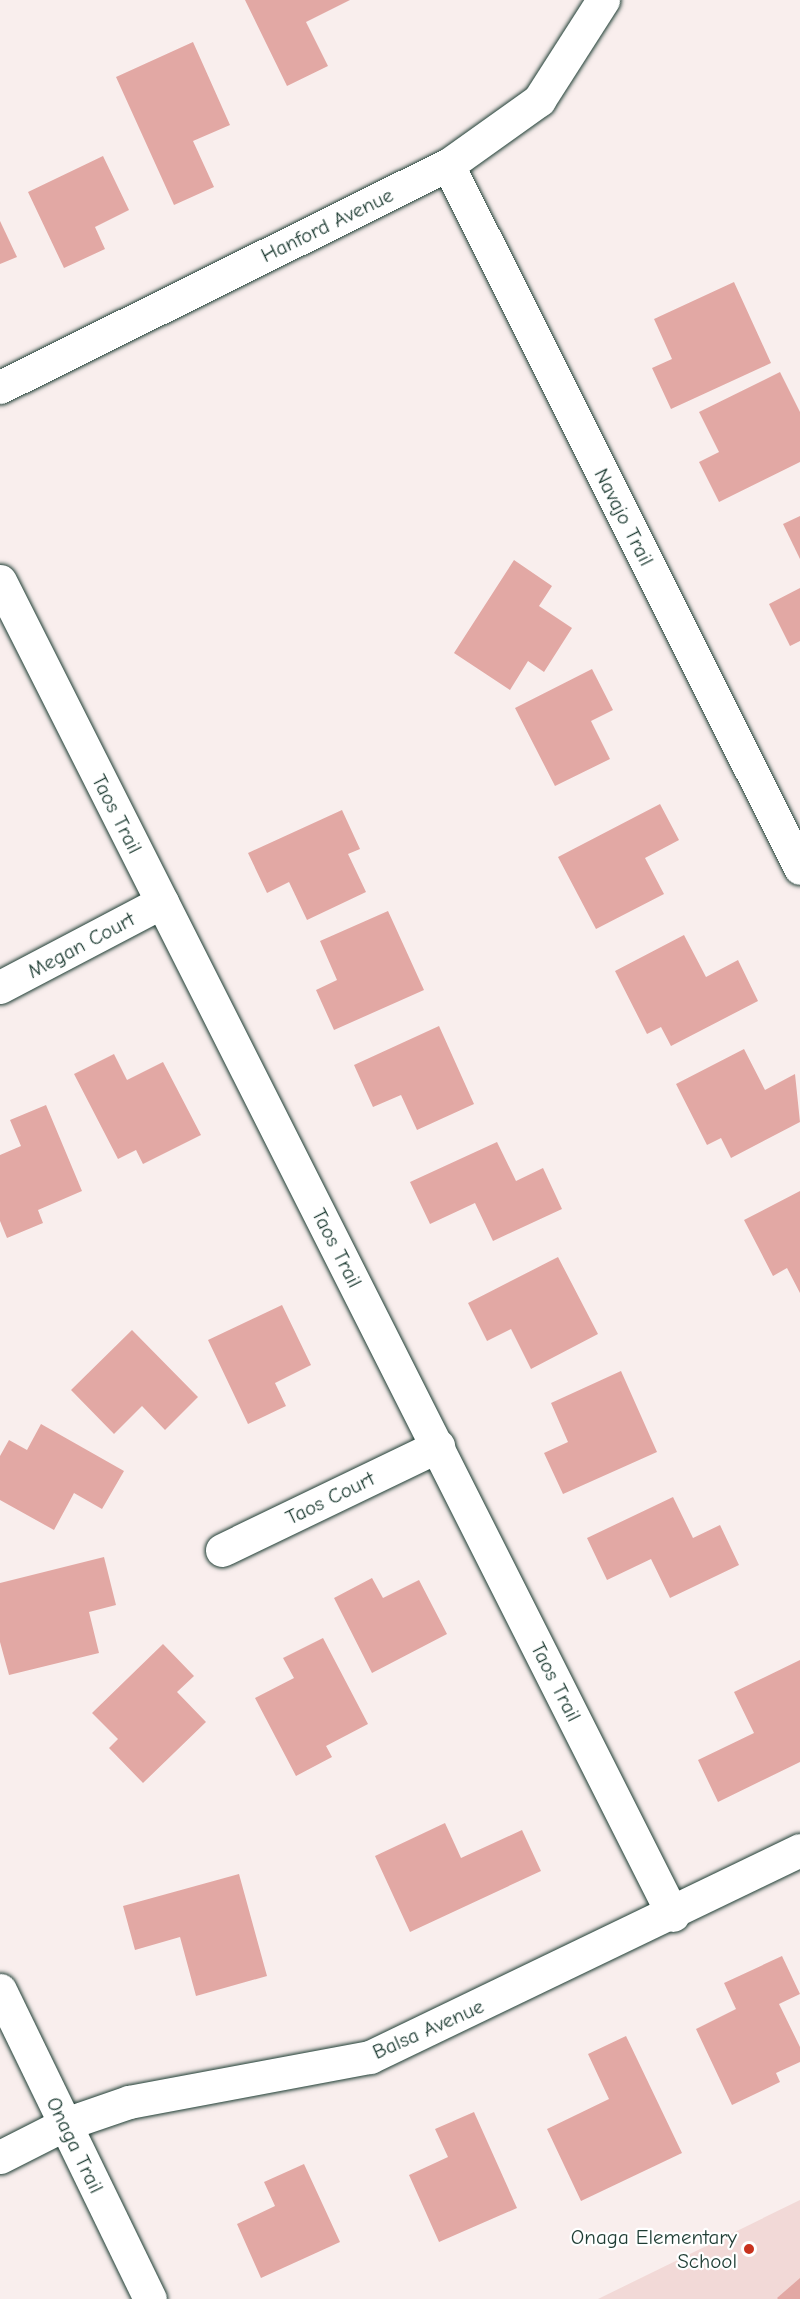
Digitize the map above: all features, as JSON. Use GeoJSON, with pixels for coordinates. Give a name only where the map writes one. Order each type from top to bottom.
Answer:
{"type":"FeatureCollection","features":[{"type":"Feature","properties":{"kind":"street","name":"Hanford Avenue"},"geometry":{"type":"LineString","coordinates":[[0,387],[448,165],[539,100],[603,0]]}},
{"type":"Feature","properties":{"kind":"street","name":"Navajo Trail"},"geometry":{"type":"LineString","coordinates":[[448,165],[800,868]]}},
{"type":"Feature","properties":{"kind":"street","name":"Taos Trail"},"geometry":{"type":"LineString","coordinates":[[0,581],[673,1915]]}},
{"type":"Feature","properties":{"kind":"street","name":"Megan Court"},"geometry":{"type":"LineString","coordinates":[[0,987],[162,902]]}},
{"type":"Feature","properties":{"kind":"street","name":"Taos Court"},"geometry":{"type":"LineString","coordinates":[[222,1550],[438,1446]]}},
{"type":"Feature","properties":{"kind":"street","name":"Balsa Avenue"},"geometry":{"type":"LineString","coordinates":[[0,2157],[65,2124],[129,2102],[370,2057],[673,1915],[800,1850]]}},
{"type":"Feature","properties":{"kind":"street","name":"Onaga Trail"},"geometry":{"type":"LineString","coordinates":[[0,1990],[150,2299]]}},
{"type":"Feature","properties":{"kind":"shaded area","name":"Onaga Elementary School"},"geometry":{"type":"Polygon","coordinates":[[[800,2200],[800,2299],[598,2299],[800,2200]]]}},
{"type":"Feature","properties":{"kind":"building"},"geometry":{"type":"Polygon","coordinates":[[[245,0],[350,0],[306,22],[328,66],[287,86],[245,0]]]}},
{"type":"Feature","properties":{"kind":"building"},"geometry":{"type":"Polygon","coordinates":[[[193,42],[230,125],[193,141],[214,187],[174,205],[116,77],[193,42]]]}},
{"type":"Feature","properties":{"kind":"building"},"geometry":{"type":"Polygon","coordinates":[[[103,156],[129,210],[95,227],[105,249],[64,268],[28,192],[103,156]]]}},
{"type":"Feature","properties":{"kind":"building"},"geometry":{"type":"Polygon","coordinates":[[[0,221],[17,257],[0,264],[0,221]]]}},
{"type":"Feature","properties":{"kind":"building"},"geometry":{"type":"Polygon","coordinates":[[[734,282],[771,363],[671,409],[652,368],[672,359],[654,319],[734,282]]]}},
{"type":"Feature","properties":{"kind":"building"},"geometry":{"type":"Polygon","coordinates":[[[780,372],[800,412],[800,462],[719,502],[699,462],[719,452],[699,412],[780,372]]]}},
{"type":"Feature","properties":{"kind":"building"},"geometry":{"type":"Polygon","coordinates":[[[800,516],[800,559],[783,524],[800,516]]]}},
{"type":"Feature","properties":{"kind":"building"},"geometry":{"type":"Polygon","coordinates":[[[514,560],[552,586],[539,606],[572,628],[544,672],[528,661],[510,690],[454,653],[514,560]]]}},
{"type":"Feature","properties":{"kind":"building"},"geometry":{"type":"Polygon","coordinates":[[[800,588],[800,641],[790,646],[769,604],[800,588]]]}},
{"type":"Feature","properties":{"kind":"building"},"geometry":{"type":"Polygon","coordinates":[[[592,669],[613,710],[591,721],[610,759],[555,786],[515,708],[592,669]]]}},
{"type":"Feature","properties":{"kind":"building"},"geometry":{"type":"Polygon","coordinates":[[[660,804],[679,840],[645,858],[664,894],[596,929],[558,857],[660,804]]]}},
{"type":"Feature","properties":{"kind":"building"},"geometry":{"type":"Polygon","coordinates":[[[342,810],[360,849],[348,854],[366,892],[307,920],[289,882],[267,893],[248,853],[342,810]]]}},
{"type":"Feature","properties":{"kind":"building"},"geometry":{"type":"Polygon","coordinates":[[[388,911],[424,990],[334,1030],[316,990],[337,980],[320,941],[388,911]]]}},
{"type":"Feature","properties":{"kind":"building"},"geometry":{"type":"Polygon","coordinates":[[[684,935],[706,977],[738,960],[758,1001],[671,1046],[661,1027],[647,1034],[615,971],[684,935]]]}},
{"type":"Feature","properties":{"kind":"building"},"geometry":{"type":"Polygon","coordinates":[[[439,1026],[474,1104],[417,1130],[401,1095],[373,1107],[354,1065],[439,1026]]]}},
{"type":"Feature","properties":{"kind":"building"},"geometry":{"type":"Polygon","coordinates":[[[744,1049],[765,1090],[795,1074],[800,1122],[731,1158],[721,1138],[707,1145],[676,1084],[744,1049]]]}},
{"type":"Feature","properties":{"kind":"building"},"geometry":{"type":"Polygon","coordinates":[[[114,1054],[127,1080],[163,1062],[201,1135],[143,1164],[136,1150],[118,1159],[74,1074],[114,1054]]]}},
{"type":"Feature","properties":{"kind":"building"},"geometry":{"type":"Polygon","coordinates":[[[46,1105],[82,1191],[38,1210],[43,1223],[7,1238],[0,1221],[0,1155],[21,1146],[10,1120],[46,1105]]]}},
{"type":"Feature","properties":{"kind":"building"},"geometry":{"type":"Polygon","coordinates":[[[497,1142],[516,1181],[543,1168],[562,1209],[493,1241],[475,1203],[430,1224],[410,1182],[497,1142]]]}},
{"type":"Feature","properties":{"kind":"building"},"geometry":{"type":"Polygon","coordinates":[[[800,1191],[800,1293],[787,1268],[773,1276],[744,1220],[800,1191]]]}},
{"type":"Feature","properties":{"kind":"building"},"geometry":{"type":"Polygon","coordinates":[[[558,1257],[598,1334],[531,1369],[511,1329],[487,1341],[468,1303],[558,1257]]]}},
{"type":"Feature","properties":{"kind":"building"},"geometry":{"type":"Polygon","coordinates":[[[282,1305],[311,1365],[275,1383],[286,1406],[248,1424],[208,1340],[282,1305]]]}},
{"type":"Feature","properties":{"kind":"building"},"geometry":{"type":"Polygon","coordinates":[[[132,1330],[198,1397],[165,1430],[142,1406],[114,1434],[71,1390],[132,1330]]]}},
{"type":"Feature","properties":{"kind":"building"},"geometry":{"type":"Polygon","coordinates":[[[621,1371],[657,1452],[563,1494],[544,1453],[568,1442],[551,1403],[621,1371]]]}},
{"type":"Feature","properties":{"kind":"building"},"geometry":{"type":"Polygon","coordinates":[[[41,1424],[124,1471],[102,1509],[74,1493],[54,1530],[0,1500],[0,1456],[9,1440],[27,1450],[41,1424]]]}},
{"type":"Feature","properties":{"kind":"building"},"geometry":{"type":"Polygon","coordinates":[[[673,1497],[693,1538],[720,1525],[739,1565],[670,1598],[651,1559],[607,1580],[587,1538],[673,1497]]]}},
{"type":"Feature","properties":{"kind":"building"},"geometry":{"type":"Polygon","coordinates":[[[104,1557],[116,1605],[89,1612],[99,1653],[9,1675],[0,1642],[0,1583],[104,1557]]]}},
{"type":"Feature","properties":{"kind":"building"},"geometry":{"type":"Polygon","coordinates":[[[372,1578],[383,1598],[419,1580],[447,1634],[372,1673],[334,1598],[372,1578]]]}},
{"type":"Feature","properties":{"kind":"building"},"geometry":{"type":"Polygon","coordinates":[[[323,1638],[368,1724],[326,1746],[332,1757],[296,1776],[255,1698],[294,1678],[283,1658],[323,1638]]]}},
{"type":"Feature","properties":{"kind":"building"},"geometry":{"type":"Polygon","coordinates":[[[163,1644],[194,1676],[177,1692],[206,1722],[143,1783],[109,1748],[118,1739],[92,1713],[163,1644]]]}},
{"type":"Feature","properties":{"kind":"building"},"geometry":{"type":"Polygon","coordinates":[[[800,1660],[800,1762],[718,1802],[698,1760],[754,1733],[734,1692],[800,1660]]]}},
{"type":"Feature","properties":{"kind":"building"},"geometry":{"type":"Polygon","coordinates":[[[445,1823],[461,1858],[522,1830],[541,1871],[410,1932],[375,1856],[445,1823]]]}},
{"type":"Feature","properties":{"kind":"building"},"geometry":{"type":"Polygon","coordinates":[[[239,1874],[267,1976],[196,1996],[180,1937],[135,1950],[123,1906],[239,1874]]]}},
{"type":"Feature","properties":{"kind":"building"},"geometry":{"type":"Polygon","coordinates":[[[782,1956],[800,1994],[779,2004],[800,2047],[800,2062],[776,2073],[780,2082],[732,2105],[696,2029],[736,2009],[724,1983],[782,1956]]]}},
{"type":"Feature","properties":{"kind":"building"},"geometry":{"type":"Polygon","coordinates":[[[626,2036],[682,2153],[581,2201],[547,2129],[609,2099],[588,2054],[626,2036]]]}},
{"type":"Feature","properties":{"kind":"building"},"geometry":{"type":"Polygon","coordinates":[[[474,2112],[517,2208],[439,2242],[409,2175],[448,2157],[435,2129],[474,2112]]]}},
{"type":"Feature","properties":{"kind":"building"},"geometry":{"type":"Polygon","coordinates":[[[304,2164],[340,2242],[261,2278],[237,2224],[275,2206],[264,2182],[304,2164]]]}},
{"type":"Feature","properties":{"kind":"building"},"geometry":{"type":"Polygon","coordinates":[[[800,2278],[800,2299],[777,2298],[800,2278]]]}},
{"type":"Feature","properties":{"kind":"place","name":"Onaga Elementary School"},"geometry":{"type":"Point","coordinates":[749,2249]}}]}
